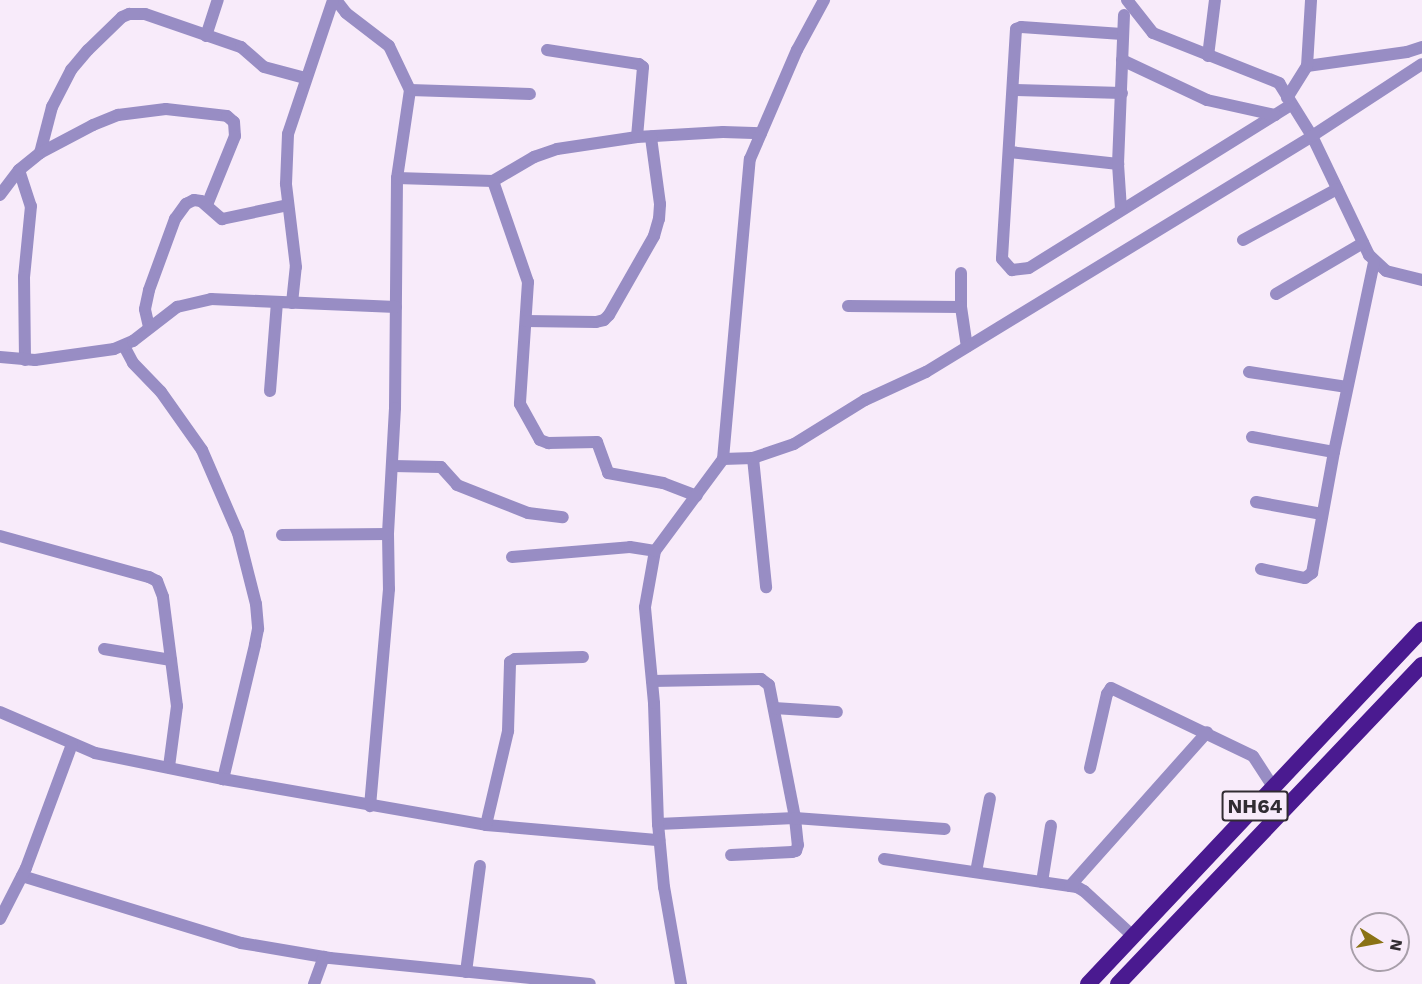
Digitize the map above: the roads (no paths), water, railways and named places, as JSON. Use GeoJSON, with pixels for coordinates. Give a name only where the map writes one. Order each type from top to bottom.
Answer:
{"type":"FeatureCollection","features":[{"type":"Feature","properties":{"kind":"highway","name":"NH64"},"geometry":{"type":"LineString","coordinates":[[1088,984],[1422,629]]}},
{"type":"Feature","properties":{"kind":"highway","name":"NH64"},"geometry":{"type":"LineString","coordinates":[[1118,984],[1422,665]]}},
{"type":"Feature","properties":{"kind":"street"},"geometry":{"type":"LineString","coordinates":[[206,36],[218,0]]}},
{"type":"Feature","properties":{"kind":"street"},"geometry":{"type":"LineString","coordinates":[[292,303],[296,267],[285,176],[288,134],[335,0],[346,13],[389,46],[410,90],[397,178],[393,466],[388,534],[389,589],[370,806]]}},
{"type":"Feature","properties":{"kind":"street"},"geometry":{"type":"LineString","coordinates":[[681,984],[664,887],[659,840],[652,681],[645,607],[655,551],[723,459],[750,159],[797,50],[824,0]]}},
{"type":"Feature","properties":{"kind":"street"},"geometry":{"type":"LineString","coordinates":[[1127,0],[1153,33],[1276,81],[1312,136],[1374,262],[1386,271],[1422,280]]}},
{"type":"Feature","properties":{"kind":"street"},"geometry":{"type":"LineString","coordinates":[[1208,56],[1215,0]]}},
{"type":"Feature","properties":{"kind":"street"},"geometry":{"type":"LineString","coordinates":[[1122,34],[1021,27],[1016,29],[1002,259],[1012,270],[1029,268],[1275,115],[1289,101],[1307,66],[1311,0]]}},
{"type":"Feature","properties":{"kind":"street"},"geometry":{"type":"LineString","coordinates":[[40,153],[52,107],[71,70],[122,17],[138,13],[145,14],[245,49],[264,67],[306,78]]}},
{"type":"Feature","properties":{"kind":"street"},"geometry":{"type":"LineString","coordinates":[[1121,209],[1118,164],[1124,15]]}},
{"type":"Feature","properties":{"kind":"street"},"geometry":{"type":"LineString","coordinates":[[1307,66],[1407,52],[1422,47]]}},
{"type":"Feature","properties":{"kind":"street"},"geometry":{"type":"LineString","coordinates":[[547,50],[644,68],[637,137]]}},
{"type":"Feature","properties":{"kind":"street"},"geometry":{"type":"LineString","coordinates":[[1122,60],[1207,100],[1275,115]]}},
{"type":"Feature","properties":{"kind":"street"},"geometry":{"type":"LineString","coordinates":[[723,459],[753,458],[794,444],[865,400],[926,372],[1312,136],[1422,64]]}},
{"type":"Feature","properties":{"kind":"street"},"geometry":{"type":"LineString","coordinates":[[410,90],[530,94]]}},
{"type":"Feature","properties":{"kind":"street"},"geometry":{"type":"LineString","coordinates":[[1013,90],[1122,93]]}},
{"type":"Feature","properties":{"kind":"street"},"geometry":{"type":"LineString","coordinates":[[0,195],[19,170],[40,153],[93,125],[118,115],[166,110],[226,116],[234,122],[235,136],[207,205]]}},
{"type":"Feature","properties":{"kind":"street"},"geometry":{"type":"LineString","coordinates":[[397,178],[493,182],[534,157],[549,152],[637,137],[723,132],[762,133]]}},
{"type":"Feature","properties":{"kind":"street"},"geometry":{"type":"LineString","coordinates":[[526,321],[596,322],[604,320],[609,315],[654,236],[659,219],[660,204],[651,137]]}},
{"type":"Feature","properties":{"kind":"street"},"geometry":{"type":"LineString","coordinates":[[1010,152],[1118,164]]}},
{"type":"Feature","properties":{"kind":"street"},"geometry":{"type":"LineString","coordinates":[[19,170],[31,206],[24,277],[25,360]]}},
{"type":"Feature","properties":{"kind":"street"},"geometry":{"type":"LineString","coordinates":[[493,182],[528,282],[520,404],[540,440],[548,443],[597,442],[608,473],[663,483],[697,496]]}},
{"type":"Feature","properties":{"kind":"street"},"geometry":{"type":"LineString","coordinates":[[1243,240],[1337,189]]}},
{"type":"Feature","properties":{"kind":"street"},"geometry":{"type":"LineString","coordinates":[[149,327],[146,302],[176,219],[190,201],[201,201],[213,214],[222,219],[288,205]]}},
{"type":"Feature","properties":{"kind":"street"},"geometry":{"type":"LineString","coordinates":[[1276,294],[1363,243]]}},
{"type":"Feature","properties":{"kind":"street"},"geometry":{"type":"LineString","coordinates":[[1261,569],[1309,577],[1374,262]]}},
{"type":"Feature","properties":{"kind":"street"},"geometry":{"type":"LineString","coordinates":[[961,273],[961,308],[967,347]]}},
{"type":"Feature","properties":{"kind":"street"},"geometry":{"type":"LineString","coordinates":[[0,357],[25,360],[124,346],[177,308],[200,301],[224,299],[396,307]]}},
{"type":"Feature","properties":{"kind":"street"},"geometry":{"type":"LineString","coordinates":[[270,391],[277,302]]}},
{"type":"Feature","properties":{"kind":"street"},"geometry":{"type":"LineString","coordinates":[[848,306],[961,308]]}},
{"type":"Feature","properties":{"kind":"street"},"geometry":{"type":"LineString","coordinates":[[124,346],[133,363],[161,392],[202,450],[238,533],[256,604],[258,629],[255,645],[223,779]]}},
{"type":"Feature","properties":{"kind":"street"},"geometry":{"type":"LineString","coordinates":[[1248,372],[1347,387]]}},
{"type":"Feature","properties":{"kind":"street"},"geometry":{"type":"LineString","coordinates":[[1252,437],[1334,452]]}},
{"type":"Feature","properties":{"kind":"street"},"geometry":{"type":"LineString","coordinates":[[753,458],[766,587]]}},
{"type":"Feature","properties":{"kind":"street"},"geometry":{"type":"LineString","coordinates":[[393,466],[441,466],[457,485],[528,513],[563,517]]}},
{"type":"Feature","properties":{"kind":"street"},"geometry":{"type":"LineString","coordinates":[[1256,502],[1322,514]]}},
{"type":"Feature","properties":{"kind":"street"},"geometry":{"type":"LineString","coordinates":[[282,535],[388,534]]}},
{"type":"Feature","properties":{"kind":"street"},"geometry":{"type":"LineString","coordinates":[[0,536],[157,581],[164,597],[178,713],[169,767]]}},
{"type":"Feature","properties":{"kind":"street"},"geometry":{"type":"LineString","coordinates":[[512,557],[630,547],[655,551]]}},
{"type":"Feature","properties":{"kind":"street"},"geometry":{"type":"LineString","coordinates":[[104,649],[171,660]]}},
{"type":"Feature","properties":{"kind":"street"},"geometry":{"type":"LineString","coordinates":[[486,825],[508,731],[510,662],[515,659],[583,657]]}},
{"type":"Feature","properties":{"kind":"street"},"geometry":{"type":"LineString","coordinates":[[652,681],[766,680],[774,708],[795,818],[796,851],[730,855]]}},
{"type":"Feature","properties":{"kind":"street"},"geometry":{"type":"LineString","coordinates":[[1090,768],[1107,694],[1111,688],[1253,756],[1273,787]]}},
{"type":"Feature","properties":{"kind":"street"},"geometry":{"type":"LineString","coordinates":[[774,708],[837,712]]}},
{"type":"Feature","properties":{"kind":"street"},"geometry":{"type":"LineString","coordinates":[[0,712],[107,757],[486,825],[659,840]]}},
{"type":"Feature","properties":{"kind":"street"},"geometry":{"type":"LineString","coordinates":[[1070,886],[1207,732]]}},
{"type":"Feature","properties":{"kind":"street"},"geometry":{"type":"LineString","coordinates":[[0,919],[22,876],[72,744]]}},
{"type":"Feature","properties":{"kind":"street"},"geometry":{"type":"LineString","coordinates":[[976,872],[990,798]]}},
{"type":"Feature","properties":{"kind":"street"},"geometry":{"type":"LineString","coordinates":[[658,824],[795,818],[945,829]]}},
{"type":"Feature","properties":{"kind":"street"},"geometry":{"type":"LineString","coordinates":[[1042,882],[1052,826]]}},
{"type":"Feature","properties":{"kind":"street"},"geometry":{"type":"LineString","coordinates":[[885,859],[1070,886],[1084,891],[1133,936]]}},
{"type":"Feature","properties":{"kind":"street"},"geometry":{"type":"LineString","coordinates":[[466,972],[480,866]]}},
{"type":"Feature","properties":{"kind":"street"},"geometry":{"type":"LineString","coordinates":[[22,876],[241,943],[324,957],[590,984]]}},
{"type":"Feature","properties":{"kind":"street"},"geometry":{"type":"LineString","coordinates":[[315,984],[324,957]]}}]}
